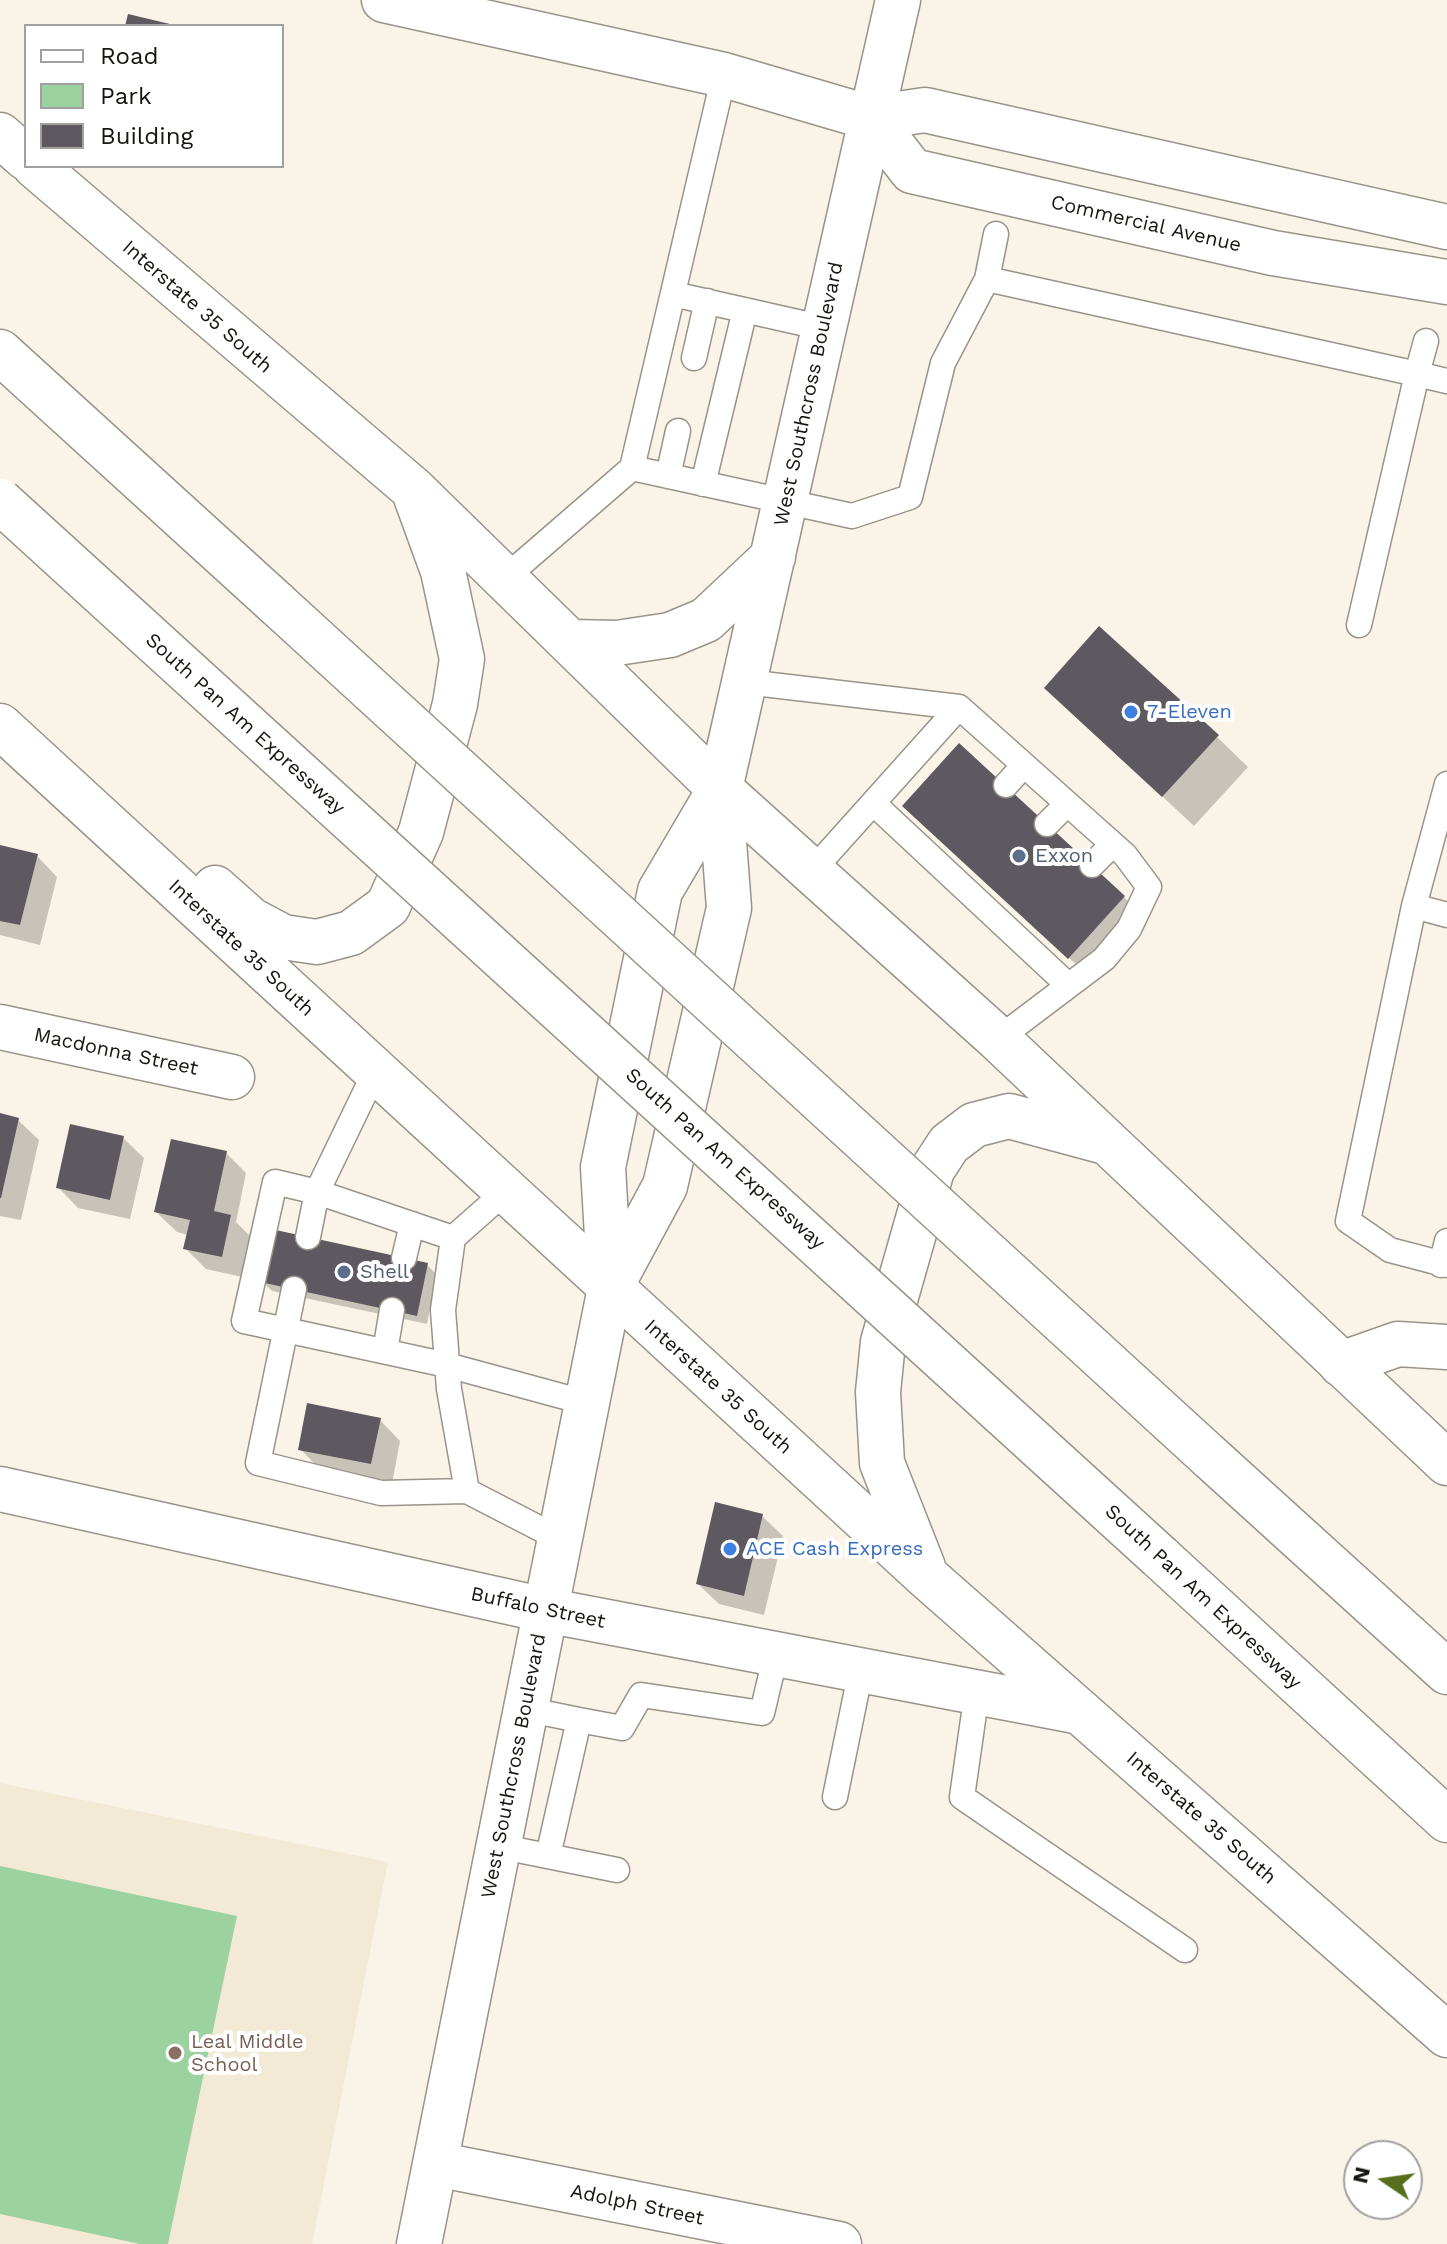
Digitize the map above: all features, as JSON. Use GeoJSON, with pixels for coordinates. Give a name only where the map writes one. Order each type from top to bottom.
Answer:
{"type":"FeatureCollection","features":[{"type":"Feature","properties":{"kind":"main road"},"geometry":{"type":"LineString","coordinates":[[384,0],[724,75],[871,118],[925,110],[1447,227]]}},
{"type":"Feature","properties":{"kind":"main road","name":"West Southcross Boulevard"},"geometry":{"type":"LineString","coordinates":[[419,2244],[610,1288],[603,1167],[660,891],[720,789],[898,0]]}},
{"type":"Feature","properties":{"kind":"main road","name":"Commercial Avenue"},"geometry":{"type":"LineString","coordinates":[[871,118],[912,171],[1273,253],[1447,282]]}},
{"type":"Feature","properties":{"kind":"main road"},"geometry":{"type":"LineString","coordinates":[[0,135],[24,156]]}},
{"type":"Feature","properties":{"kind":"main road","name":"Interstate 35 South"},"geometry":{"type":"LineString","coordinates":[[37,168],[413,489],[720,789],[998,1039],[1447,1463]]}},
{"type":"Feature","properties":{"kind":"main road"},"geometry":{"type":"LineString","coordinates":[[0,352],[1447,1672]]}},
{"type":"Feature","properties":{"kind":"main road"},"geometry":{"type":"LineString","coordinates":[[0,713],[41,734],[251,920],[283,937],[317,942],[351,933],[388,906],[421,832],[455,704],[462,659],[443,571],[413,489]]}},
{"type":"Feature","properties":{"kind":"main road","name":"South Pan Am Expressway"},"geometry":{"type":"LineString","coordinates":[[0,501],[1447,1820]]}},
{"type":"Feature","properties":{"kind":"main road"},"geometry":{"type":"LineString","coordinates":[[572,642],[617,643],[670,635],[706,620],[773,557]]}},
{"type":"Feature","properties":{"kind":"main road","name":"Interstate 35 South"},"geometry":{"type":"LineString","coordinates":[[0,726],[927,1577],[1447,2035]]}},
{"type":"Feature","properties":{"kind":"main road","name":"West Southcross Boulevard"},"geometry":{"type":"LineString","coordinates":[[610,1288],[665,1186],[729,908],[720,789]]}},
{"type":"Feature","properties":{"kind":"main road","name":"Macdonna Street"},"geometry":{"type":"LineString","coordinates":[[0,1027],[232,1077]]}},
{"type":"Feature","properties":{"kind":"main road"},"geometry":{"type":"LineString","coordinates":[[927,1577],[882,1463],[878,1392],[883,1342],[932,1170],[949,1144],[974,1125],[1009,1116],[1108,1142]]}},
{"type":"Feature","properties":{"kind":"main road"},"geometry":{"type":"LineString","coordinates":[[1341,1364],[1398,1344],[1447,1347]]}},
{"type":"Feature","properties":{"kind":"main road","name":"Buffalo Street"},"geometry":{"type":"LineString","coordinates":[[0,1489],[545,1610],[1080,1712]]}},
{"type":"Feature","properties":{"kind":"main road","name":"Adolph Street"},"geometry":{"type":"LineString","coordinates":[[436,2164],[723,2234],[839,2244]]}},
{"type":"Feature","properties":{"kind":"lane"},"geometry":{"type":"LineString","coordinates":[[506,577],[632,468],[724,75]]}},
{"type":"Feature","properties":{"kind":"lane"},"geometry":{"type":"LineString","coordinates":[[632,468],[785,504],[852,516],[910,497],[943,363],[987,279],[996,234]]}},
{"type":"Feature","properties":{"kind":"lane"},"geometry":{"type":"LineString","coordinates":[[987,279],[1447,381]]}},
{"type":"Feature","properties":{"kind":"lane"},"geometry":{"type":"LineString","coordinates":[[673,294],[824,328]]}},
{"type":"Feature","properties":{"kind":"lane"},"geometry":{"type":"LineString","coordinates":[[694,358],[707,301]]}},
{"type":"Feature","properties":{"kind":"lane"},"geometry":{"type":"LineString","coordinates":[[703,484],[745,310]]}},
{"type":"Feature","properties":{"kind":"lane"},"geometry":{"type":"LineString","coordinates":[[1359,625],[1426,341]]}},
{"type":"Feature","properties":{"kind":"lane"},"geometry":{"type":"LineString","coordinates":[[668,476],[678,431]]}},
{"type":"Feature","properties":{"kind":"lane"},"geometry":{"type":"LineString","coordinates":[[746,682],[959,707],[1112,845],[1149,887],[1129,929],[1104,959],[998,1039]]}},
{"type":"Feature","properties":{"kind":"lane"},"geometry":{"type":"LineString","coordinates":[[812,871],[959,707]]}},
{"type":"Feature","properties":{"kind":"lane"},"geometry":{"type":"LineString","coordinates":[[1006,785],[1024,765]]}},
{"type":"Feature","properties":{"kind":"lane"},"geometry":{"type":"LineString","coordinates":[[1447,784],[1414,906],[1348,1221],[1390,1250],[1444,1265],[1447,1241]]}},
{"type":"Feature","properties":{"kind":"lane"},"geometry":{"type":"LineString","coordinates":[[873,803],[940,854],[1026,933],[1068,985]]}},
{"type":"Feature","properties":{"kind":"lane"},"geometry":{"type":"LineString","coordinates":[[1047,824],[1067,804]]}},
{"type":"Feature","properties":{"kind":"lane"},"geometry":{"type":"LineString","coordinates":[[1092,865],[1112,845]]}},
{"type":"Feature","properties":{"kind":"lane"},"geometry":{"type":"LineString","coordinates":[[1414,906],[1447,915]]}},
{"type":"Feature","properties":{"kind":"lane"},"geometry":{"type":"LineString","coordinates":[[308,1237],[317,1192],[375,1072]]}},
{"type":"Feature","properties":{"kind":"lane"},"geometry":{"type":"LineString","coordinates":[[453,1238],[317,1192],[275,1182],[244,1321],[447,1365],[587,1403]]}},
{"type":"Feature","properties":{"kind":"lane"},"geometry":{"type":"LineString","coordinates":[[467,1491],[447,1365],[443,1310],[453,1238],[505,1192]]}},
{"type":"Feature","properties":{"kind":"lane"},"geometry":{"type":"LineString","coordinates":[[404,1258],[412,1224]]}},
{"type":"Feature","properties":{"kind":"lane"},"geometry":{"type":"LineString","coordinates":[[294,1289],[258,1463],[381,1493],[467,1491],[560,1539]]}},
{"type":"Feature","properties":{"kind":"lane"},"geometry":{"type":"LineString","coordinates":[[385,1351],[392,1310]]}},
{"type":"Feature","properties":{"kind":"lane"},"geometry":{"type":"LineString","coordinates":[[525,1709],[622,1728],[641,1695],[762,1713],[776,1654]]}},
{"type":"Feature","properties":{"kind":"lane"},"geometry":{"type":"LineString","coordinates":[[835,1797],[861,1670]]}},
{"type":"Feature","properties":{"kind":"lane"},"geometry":{"type":"LineString","coordinates":[[977,1692],[962,1797],[1185,1950]]}},
{"type":"Feature","properties":{"kind":"lane"},"geometry":{"type":"LineString","coordinates":[[548,1856],[579,1720]]}},
{"type":"Feature","properties":{"kind":"lane"},"geometry":{"type":"LineString","coordinates":[[498,1846],[617,1870]]}},
{"type":"Feature","properties":{"kind":"shaded area","name":"Leal Middle School"},"geometry":{"type":"Polygon","coordinates":[[[0,1783],[388,1862],[312,2244],[0,2244],[0,1783]]]}},
{"type":"Feature","properties":{"kind":"green space"},"geometry":{"type":"Polygon","coordinates":[[[0,1866],[237,1916],[168,2244],[140,2244],[0,2214],[0,1866]]]}},
{"type":"Feature","properties":{"kind":"building"},"geometry":{"type":"Polygon","coordinates":[[[128,14],[170,24],[126,24],[128,14]]]}},
{"type":"Feature","properties":{"kind":"building","name":"7-Eleven"},"geometry":{"type":"Polygon","coordinates":[[[1099,626],[1219,735],[1162,797],[1044,688],[1099,626]]]}},
{"type":"Feature","properties":{"kind":"building","name":"Exxon"},"geometry":{"type":"Polygon","coordinates":[[[959,743],[1125,896],[1068,959],[902,806],[959,743]]]}},
{"type":"Feature","properties":{"kind":"building"},"geometry":{"type":"Polygon","coordinates":[[[0,845],[38,854],[20,925],[0,921],[0,845]]]}},
{"type":"Feature","properties":{"kind":"building"},"geometry":{"type":"Polygon","coordinates":[[[0,1113],[19,1118],[1,1198],[0,1198],[0,1113]]]}},
{"type":"Feature","properties":{"kind":"building"},"geometry":{"type":"Polygon","coordinates":[[[70,1124],[124,1136],[110,1200],[56,1188],[70,1124]]]}},
{"type":"Feature","properties":{"kind":"building"},"geometry":{"type":"Polygon","coordinates":[[[171,1139],[227,1151],[214,1211],[231,1215],[222,1257],[183,1249],[190,1220],[154,1212],[171,1139]]]}},
{"type":"Feature","properties":{"kind":"building","name":"Shell"},"geometry":{"type":"Polygon","coordinates":[[[271,1229],[428,1263],[417,1316],[260,1282],[271,1229]]]}},
{"type":"Feature","properties":{"kind":"building"},"geometry":{"type":"Polygon","coordinates":[[[307,1403],[381,1418],[371,1464],[298,1450],[307,1403]]]}},
{"type":"Feature","properties":{"kind":"building","name":"ACE Cash Express"},"geometry":{"type":"Polygon","coordinates":[[[715,1502],[763,1514],[744,1596],[696,1584],[715,1502]]]}},
{"type":"Feature","properties":{"kind":"place","name":"7-Eleven"},"geometry":{"type":"Point","coordinates":[1131,712]}},
{"type":"Feature","properties":{"kind":"place","name":"Exxon"},"geometry":{"type":"Point","coordinates":[1019,856]}},
{"type":"Feature","properties":{"kind":"place","name":"Shell"},"geometry":{"type":"Point","coordinates":[344,1272]}},
{"type":"Feature","properties":{"kind":"place","name":"ACE Cash Express"},"geometry":{"type":"Point","coordinates":[730,1549]}},
{"type":"Feature","properties":{"kind":"place","name":"Leal Middle School"},"geometry":{"type":"Point","coordinates":[175,2053]}}]}
